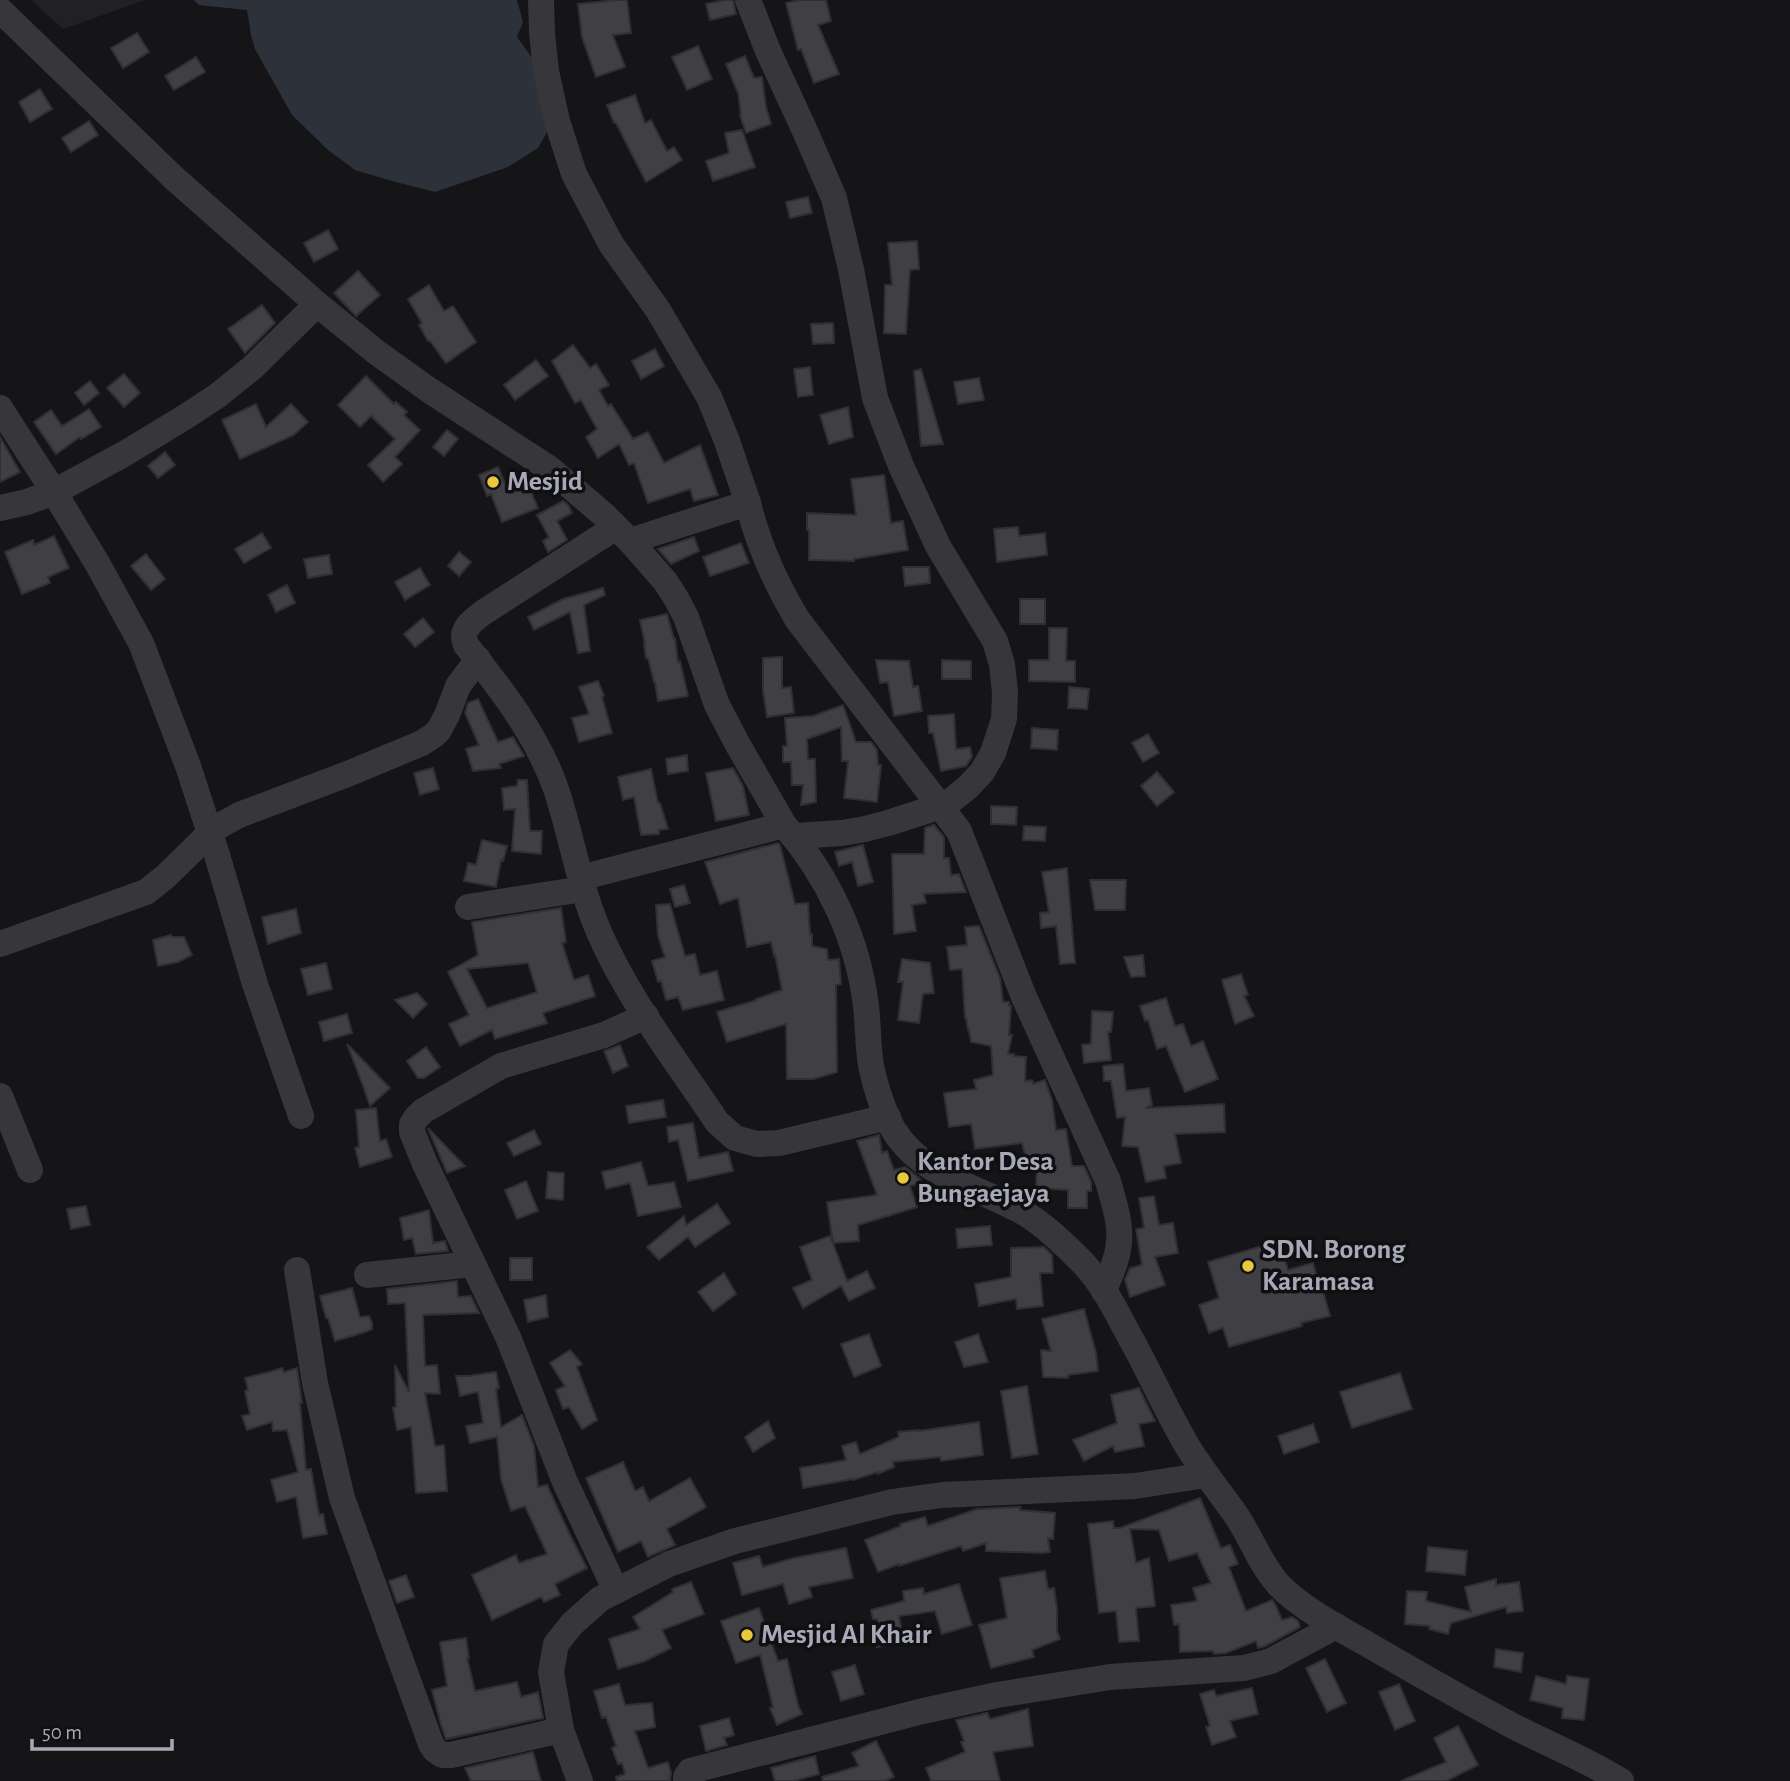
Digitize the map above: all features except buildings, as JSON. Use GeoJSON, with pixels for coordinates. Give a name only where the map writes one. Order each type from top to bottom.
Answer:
{"type":"FeatureCollection","features":[{"type":"Feature","properties":{"kind":"street"},"geometry":{"type":"LineString","coordinates":[[541,0],[546,71],[573,174],[611,244],[658,310],[709,397],[777,586],[797,619],[959,831],[1024,997],[1108,1181],[1120,1241],[1104,1290]]}},
{"type":"Feature","properties":{"kind":"street"},"geometry":{"type":"LineString","coordinates":[[468,907],[581,883],[789,831],[842,833],[865,829],[941,806],[968,787],[982,772],[993,752],[1004,719],[1002,664],[995,641],[953,574],[901,466],[875,398],[851,270],[834,198],[748,0]]}},
{"type":"Feature","properties":{"kind":"street"},"geometry":{"type":"LineString","coordinates":[[0,9],[175,179],[317,304],[376,352],[429,390],[550,469],[623,534],[665,581],[686,617],[717,705],[789,831],[828,888],[848,931],[859,966],[866,1004],[871,1062],[888,1117],[900,1139],[941,1174],[1032,1218],[1087,1268],[1104,1290],[1186,1444],[1235,1515],[1277,1583],[1298,1601],[1336,1626],[1456,1695],[1621,1781]]}},
{"type":"Feature","properties":{"kind":"street"},"geometry":{"type":"LineString","coordinates":[[0,508],[54,492],[124,454],[217,396],[253,367],[317,304]]}},
{"type":"Feature","properties":{"kind":"street"},"geometry":{"type":"LineString","coordinates":[[0,408],[54,492],[141,643],[188,766],[255,984],[301,1116]]}},
{"type":"Feature","properties":{"kind":"street"},"geometry":{"type":"LineString","coordinates":[[748,503],[623,534],[475,619],[464,632],[463,638],[537,744],[556,790],[581,883],[598,931],[621,979],[718,1122],[735,1138],[757,1144],[779,1143],[888,1117]]}},
{"type":"Feature","properties":{"kind":"street"},"geometry":{"type":"LineString","coordinates":[[0,944],[146,892],[210,834],[239,815],[422,743],[439,730],[458,685],[478,659]]}},
{"type":"Feature","properties":{"kind":"street"},"geometry":{"type":"LineString","coordinates":[[616,1591],[565,1482],[508,1337],[425,1164],[412,1132],[412,1124],[415,1118],[434,1104],[501,1066],[604,1035],[646,1016]]}},
{"type":"Feature","properties":{"kind":"street"},"geometry":{"type":"LineString","coordinates":[[0,1096],[30,1170]]}},
{"type":"Feature","properties":{"kind":"street"},"geometry":{"type":"LineString","coordinates":[[367,1275],[473,1264]]}},
{"type":"Feature","properties":{"kind":"street"},"geometry":{"type":"LineString","coordinates":[[297,1269],[315,1383],[342,1498],[431,1744],[442,1755],[451,1755],[561,1730]]}},
{"type":"Feature","properties":{"kind":"street"},"geometry":{"type":"LineString","coordinates":[[1170,1482],[1186,1444]]}},
{"type":"Feature","properties":{"kind":"street"},"geometry":{"type":"LineString","coordinates":[[580,1781],[561,1730],[551,1672],[556,1644],[572,1624],[600,1599],[669,1564],[735,1541],[892,1502],[942,1496],[1135,1486],[1206,1475]]}},
{"type":"Feature","properties":{"kind":"street"},"geometry":{"type":"LineString","coordinates":[[686,1781],[690,1771],[997,1695],[1110,1677],[1244,1668],[1271,1661],[1336,1626]]}},
{"type":"Feature","properties":{"kind":"shaded area"},"geometry":{"type":"Polygon","coordinates":[[[31,0],[145,0],[63,29],[31,0]]]}},
{"type":"Feature","properties":{"kind":"shaded area"},"geometry":{"type":"Polygon","coordinates":[[[194,0],[517,0],[523,22],[517,37],[538,66],[551,125],[538,148],[508,167],[435,192],[355,170],[328,150],[292,115],[255,49],[247,10],[199,5],[194,0]]]}},
{"type":"Feature","properties":{"kind":"place","name":"Mesjid"},"geometry":{"type":"Point","coordinates":[493,482]}},
{"type":"Feature","properties":{"kind":"place","name":"Kantor Desa Bungaejaya"},"geometry":{"type":"Point","coordinates":[903,1178]}},
{"type":"Feature","properties":{"kind":"place","name":"SDN. Borong Karamasa"},"geometry":{"type":"Point","coordinates":[1248,1266]}},
{"type":"Feature","properties":{"kind":"place","name":"Mesjid Al Khair"},"geometry":{"type":"Point","coordinates":[747,1635]}}]}
